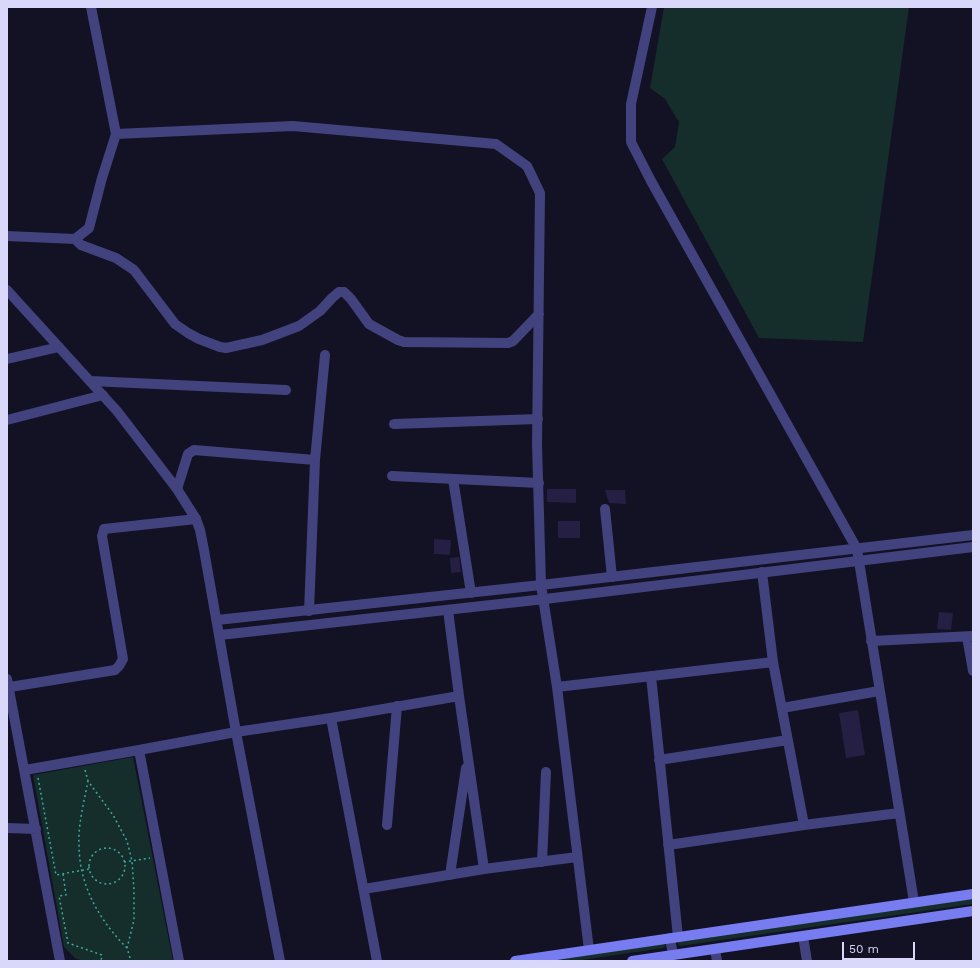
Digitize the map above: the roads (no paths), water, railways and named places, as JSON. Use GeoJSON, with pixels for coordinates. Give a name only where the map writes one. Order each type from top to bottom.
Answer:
{"type":"FeatureCollection","features":[{"type":"Feature","properties":{"kind":"main road"},"geometry":{"type":"LineString","coordinates":[[515,961],[973,894]]}},
{"type":"Feature","properties":{"kind":"main road"},"geometry":{"type":"LineString","coordinates":[[632,961],[973,911]]}},
{"type":"Feature","properties":{"kind":"street"},"geometry":{"type":"LineString","coordinates":[[7,236],[75,239],[89,228],[102,178],[116,134],[91,7]]}},
{"type":"Feature","properties":{"kind":"street"},"geometry":{"type":"LineString","coordinates":[[652,7],[631,104],[631,142],[650,181],[857,549],[914,902]]}},
{"type":"Feature","properties":{"kind":"street"},"geometry":{"type":"LineString","coordinates":[[116,134],[293,126],[496,144],[528,166],[540,193],[538,483],[542,585],[557,687],[589,950]]}},
{"type":"Feature","properties":{"kind":"street"},"geometry":{"type":"LineString","coordinates":[[75,239],[81,246],[116,258],[134,270],[175,324],[199,339],[226,348],[262,340],[299,326],[320,311],[339,292],[344,292],[351,299],[369,324],[404,342],[508,343],[513,341],[539,314]]}},
{"type":"Feature","properties":{"kind":"street"},"geometry":{"type":"LineString","coordinates":[[7,290],[117,411],[177,489],[196,519],[200,530],[220,635],[236,732],[280,961]]}},
{"type":"Feature","properties":{"kind":"street"},"geometry":{"type":"LineString","coordinates":[[7,358],[59,347]]}},
{"type":"Feature","properties":{"kind":"street"},"geometry":{"type":"LineString","coordinates":[[309,611],[315,460],[325,355]]}},
{"type":"Feature","properties":{"kind":"street"},"geometry":{"type":"LineString","coordinates":[[90,381],[286,390]]}},
{"type":"Feature","properties":{"kind":"street"},"geometry":{"type":"LineString","coordinates":[[7,420],[103,395]]}},
{"type":"Feature","properties":{"kind":"street"},"geometry":{"type":"LineString","coordinates":[[394,424],[538,419]]}},
{"type":"Feature","properties":{"kind":"street"},"geometry":{"type":"LineString","coordinates":[[177,489],[188,454],[194,450],[315,460]]}},
{"type":"Feature","properties":{"kind":"street"},"geometry":{"type":"LineString","coordinates":[[392,476],[538,483]]}},
{"type":"Feature","properties":{"kind":"street"},"geometry":{"type":"LineString","coordinates":[[454,479],[471,593]]}},
{"type":"Feature","properties":{"kind":"street"},"geometry":{"type":"LineString","coordinates":[[605,509],[612,577]]}},
{"type":"Feature","properties":{"kind":"street"},"geometry":{"type":"LineString","coordinates":[[60,961],[8,683],[115,670],[123,660],[102,536],[104,529],[196,519]]}},
{"type":"Feature","properties":{"kind":"street"},"geometry":{"type":"LineString","coordinates":[[217,620],[471,593],[973,535]]}},
{"type":"Feature","properties":{"kind":"street"},"geometry":{"type":"LineString","coordinates":[[220,635],[544,599],[973,548]]}},
{"type":"Feature","properties":{"kind":"street"},"geometry":{"type":"LineString","coordinates":[[762,572],[773,662],[804,825]]}},
{"type":"Feature","properties":{"kind":"street"},"geometry":{"type":"LineString","coordinates":[[448,610],[484,869]]}},
{"type":"Feature","properties":{"kind":"street"},"geometry":{"type":"LineString","coordinates":[[871,641],[970,636],[973,671]]}},
{"type":"Feature","properties":{"kind":"street"},"geometry":{"type":"LineString","coordinates":[[557,687],[773,662]]}},
{"type":"Feature","properties":{"kind":"street"},"geometry":{"type":"LineString","coordinates":[[651,676],[668,845],[674,938],[673,955]]}},
{"type":"Feature","properties":{"kind":"street"},"geometry":{"type":"LineString","coordinates":[[782,708],[879,691]]}},
{"type":"Feature","properties":{"kind":"street"},"geometry":{"type":"LineString","coordinates":[[25,770],[236,732],[331,718],[459,696]]}},
{"type":"Feature","properties":{"kind":"street"},"geometry":{"type":"LineString","coordinates":[[387,825],[397,706]]}},
{"type":"Feature","properties":{"kind":"street"},"geometry":{"type":"LineString","coordinates":[[331,718],[377,961]]}},
{"type":"Feature","properties":{"kind":"street"},"geometry":{"type":"LineString","coordinates":[[659,760],[788,740]]}},
{"type":"Feature","properties":{"kind":"street"},"geometry":{"type":"LineString","coordinates":[[139,750],[180,961]]}},
{"type":"Feature","properties":{"kind":"street"},"geometry":{"type":"LineString","coordinates":[[450,875],[468,757]]}},
{"type":"Feature","properties":{"kind":"street"},"geometry":{"type":"LineString","coordinates":[[542,862],[546,772]]}},
{"type":"Feature","properties":{"kind":"street"},"geometry":{"type":"LineString","coordinates":[[668,845],[899,813]]}},
{"type":"Feature","properties":{"kind":"street"},"geometry":{"type":"LineString","coordinates":[[7,828],[36,829]]}},
{"type":"Feature","properties":{"kind":"street"},"geometry":{"type":"LineString","coordinates":[[364,890],[484,869],[577,857]]}},
{"type":"Feature","properties":{"kind":"street"},"geometry":{"type":"LineString","coordinates":[[804,936],[808,961]]}},
{"type":"Feature","properties":{"kind":"street"},"geometry":{"type":"LineString","coordinates":[[715,949],[716,961]]}}]}
